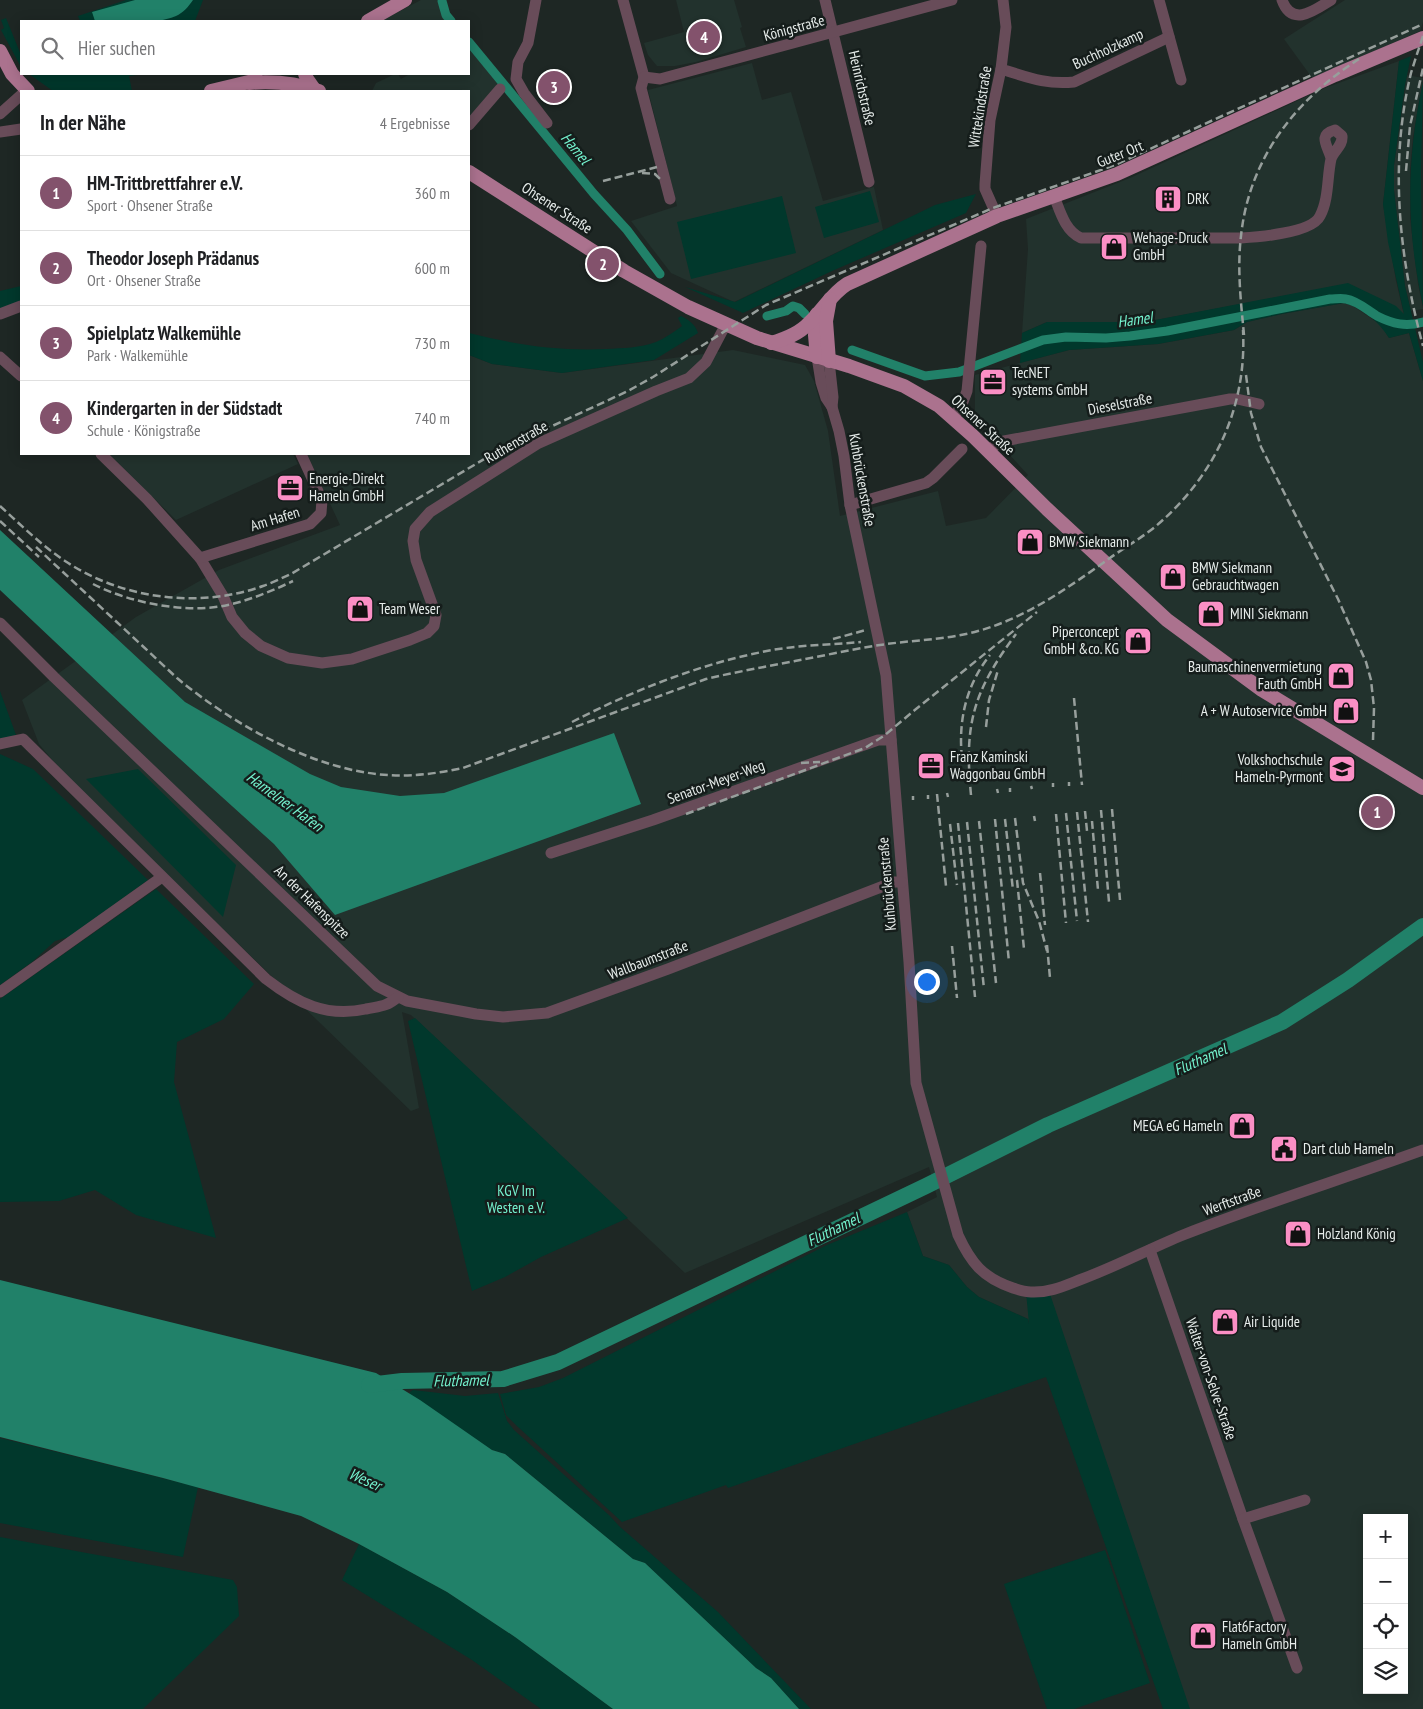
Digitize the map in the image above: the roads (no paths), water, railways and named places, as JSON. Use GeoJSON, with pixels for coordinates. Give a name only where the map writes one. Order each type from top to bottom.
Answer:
{"type":"FeatureCollection","features":[{"type":"Feature","properties":{"kind":"main road"},"geometry":{"type":"LineString","coordinates":[[370,20],[405,0]]}},
{"type":"Feature","properties":{"kind":"main road","name":"Guter Ort"},"geometry":{"type":"LineString","coordinates":[[771,343],[798,333],[836,291],[848,284],[997,216],[1125,170],[1335,75],[1423,38]]}},
{"type":"Feature","properties":{"kind":"main road"},"geometry":{"type":"LineString","coordinates":[[0,51],[12,74],[24,90]]}},
{"type":"Feature","properties":{"kind":"main road"},"geometry":{"type":"LineString","coordinates":[[216,90],[249,83],[269,75]]}},
{"type":"Feature","properties":{"kind":"main road"},"geometry":{"type":"LineString","coordinates":[[305,75],[316,90]]}},
{"type":"Feature","properties":{"kind":"main road"},"geometry":{"type":"LineString","coordinates":[[249,83],[282,82],[316,90]]}},
{"type":"Feature","properties":{"kind":"main road","name":"Ohsener Straße"},"geometry":{"type":"LineString","coordinates":[[470,173],[627,273],[688,306],[771,343],[904,386],[939,406],[953,417],[1047,509],[1175,626],[1265,692],[1423,788]]}},
{"type":"Feature","properties":{"kind":"main road"},"geometry":{"type":"LineString","coordinates":[[823,359],[830,298]]}},
{"type":"Feature","properties":{"kind":"main road"},"geometry":{"type":"LineString","coordinates":[[817,314],[814,336],[823,359]]}},
{"type":"Feature","properties":{"kind":"street"},"geometry":{"type":"LineString","coordinates":[[536,0],[528,42],[518,62],[516,79],[524,93],[547,123]]}},
{"type":"Feature","properties":{"kind":"street"},"geometry":{"type":"LineString","coordinates":[[624,0],[644,77],[641,88],[670,199]]}},
{"type":"Feature","properties":{"kind":"street","name":"Heinrichstraße"},"geometry":{"type":"LineString","coordinates":[[825,0],[869,182]]}},
{"type":"Feature","properties":{"kind":"street","name":"Königstraße"},"geometry":{"type":"LineString","coordinates":[[644,77],[660,79],[952,0]]}},
{"type":"Feature","properties":{"kind":"street","name":"Wittekindstraße"},"geometry":{"type":"LineString","coordinates":[[997,216],[986,189],[990,120],[1001,69],[1006,27],[1003,0]]}},
{"type":"Feature","properties":{"kind":"street"},"geometry":{"type":"LineString","coordinates":[[1160,0],[1181,80]]}},
{"type":"Feature","properties":{"kind":"street"},"geometry":{"type":"LineString","coordinates":[[1282,0],[1288,11],[1294,15],[1303,16],[1331,0]]}},
{"type":"Feature","properties":{"kind":"street","name":"Buchholzkamp"},"geometry":{"type":"LineString","coordinates":[[1001,69],[1041,81],[1058,84],[1074,82],[1169,37]]}},
{"type":"Feature","properties":{"kind":"street"},"geometry":{"type":"LineString","coordinates":[[470,123],[500,89]]}},
{"type":"Feature","properties":{"kind":"street"},"geometry":{"type":"LineString","coordinates":[[0,114],[20,96]]}},
{"type":"Feature","properties":{"kind":"street"},"geometry":{"type":"LineString","coordinates":[[0,132],[20,129]]}},
{"type":"Feature","properties":{"kind":"street"},"geometry":{"type":"LineString","coordinates":[[1054,196],[1068,228],[1072,233],[1081,238],[1241,238],[1264,236],[1304,228],[1317,221],[1322,209],[1332,158]]}},
{"type":"Feature","properties":{"kind":"street"},"geometry":{"type":"LineString","coordinates":[[953,417],[961,407],[967,391],[980,246]]}},
{"type":"Feature","properties":{"kind":"street"},"geometry":{"type":"LineString","coordinates":[[0,314],[20,306]]}},
{"type":"Feature","properties":{"kind":"street","name":"Ruthenstraße"},"geometry":{"type":"LineString","coordinates":[[102,455],[147,500],[200,558],[223,596],[232,617],[245,633],[260,646],[288,658],[322,663],[352,659],[427,633],[434,626],[436,615],[416,560],[413,541],[415,528],[422,519],[537,444],[648,394],[689,378],[706,362],[726,324]]}},
{"type":"Feature","properties":{"kind":"street"},"geometry":{"type":"LineString","coordinates":[[0,357],[20,375]]}},
{"type":"Feature","properties":{"kind":"street","name":"Kuhbrückenstraße"},"geometry":{"type":"LineString","coordinates":[[823,359],[820,382],[826,398],[832,407],[842,449],[850,505],[886,675],[909,962],[916,1083],[958,1235],[967,1254],[986,1275],[1005,1285],[1026,1292],[1056,1289]]}},
{"type":"Feature","properties":{"kind":"street","name":"Dieselstraße"},"geometry":{"type":"LineString","coordinates":[[987,450],[1004,441],[1230,399],[1259,404]]}},
{"type":"Feature","properties":{"kind":"street"},"geometry":{"type":"LineString","coordinates":[[850,505],[926,483],[962,449]]}},
{"type":"Feature","properties":{"kind":"street","name":"Am Hafen"},"geometry":{"type":"LineString","coordinates":[[200,558],[310,524],[321,513],[322,500],[301,455]]}},
{"type":"Feature","properties":{"kind":"street","name":"An der Hafenspitze"},"geometry":{"type":"LineString","coordinates":[[0,623],[61,684],[377,986],[398,997]]}},
{"type":"Feature","properties":{"kind":"street"},"geometry":{"type":"LineString","coordinates":[[0,744],[23,739],[266,979],[280,990],[308,1005],[329,1012],[355,1012],[389,1005],[398,997]]}},
{"type":"Feature","properties":{"kind":"street","name":"Senator-Meyer-Weg"},"geometry":{"type":"LineString","coordinates":[[551,853],[653,820],[878,740],[891,740]]}},
{"type":"Feature","properties":{"kind":"street"},"geometry":{"type":"LineString","coordinates":[[0,992],[162,877]]}},
{"type":"Feature","properties":{"kind":"street","name":"Wallbaumstraße"},"geometry":{"type":"LineString","coordinates":[[398,997],[407,1001],[503,1017],[547,1013],[668,969],[894,882],[902,882]]}},
{"type":"Feature","properties":{"kind":"street","name":"Werftstraße"},"geometry":{"type":"LineString","coordinates":[[1056,1289],[1182,1236],[1255,1208],[1423,1150]]}},
{"type":"Feature","properties":{"kind":"street","name":"Walter-von-Selve-Straße"},"geometry":{"type":"LineString","coordinates":[[1150,1250],[1243,1519],[1298,1668]]}},
{"type":"Feature","properties":{"kind":"street"},"geometry":{"type":"LineString","coordinates":[[1243,1519],[1305,1500]]}},
{"type":"Feature","properties":{"kind":"water"},"geometry":{"type":"Polygon","coordinates":[[[135,0],[193,0],[181,13],[162,20],[95,20],[92,12],[135,0]]]}},
{"type":"Feature","properties":{"kind":"water","name":"Hamelner Hafen"},"geometry":{"type":"Polygon","coordinates":[[[0,530],[185,702],[310,774],[341,787],[400,796],[444,793],[614,733],[641,804],[335,915],[274,844],[159,740],[0,590],[0,530]]]}},
{"type":"Feature","properties":{"kind":"water","name":"Weser"},"geometry":{"type":"Polygon","coordinates":[[[0,1280],[376,1373],[420,1400],[492,1450],[505,1454],[633,1559],[645,1563],[756,1668],[771,1678],[799,1709],[613,1709],[515,1637],[447,1592],[359,1544],[301,1516],[163,1478],[0,1437],[0,1280]]]}},
{"type":"Feature","properties":{"kind":"waterway","name":"Hamel"},"geometry":{"type":"LineString","coordinates":[[442,1],[446,15],[450,20]]}},
{"type":"Feature","properties":{"kind":"waterway","name":"Hamel"},"geometry":{"type":"LineString","coordinates":[[470,43],[594,194],[627,230],[660,274]]}},
{"type":"Feature","properties":{"kind":"waterway","name":"Hamel"},"geometry":{"type":"LineString","coordinates":[[852,350],[925,376],[959,372],[1043,340],[1066,337],[1106,338],[1167,331],[1330,299],[1350,300],[1377,316],[1394,323],[1411,324],[1423,322]]}},
{"type":"Feature","properties":{"kind":"waterway","name":"Hamel"},"geometry":{"type":"LineString","coordinates":[[767,316],[786,311],[793,306],[799,308],[805,314]]}},
{"type":"Feature","properties":{"kind":"waterway","name":"Fluthamel"},"geometry":{"type":"LineString","coordinates":[[369,1385],[402,1381],[503,1379],[558,1362],[926,1186],[1048,1125],[1282,1022],[1348,980],[1423,926]]}},
{"type":"Feature","properties":{"kind":"railway"},"geometry":{"type":"LineString","coordinates":[[0,506],[31,535],[65,561],[87,574],[136,592],[187,598],[213,597],[263,586],[291,574],[496,452],[628,391],[766,305],[993,208],[1115,165],[1423,24]]}},
{"type":"Feature","properties":{"kind":"railway"},"geometry":{"type":"LineString","coordinates":[[1423,36],[1411,73],[1404,107],[1399,175],[1403,244],[1408,278],[1423,346]]}},
{"type":"Feature","properties":{"kind":"railway"},"geometry":{"type":"LineString","coordinates":[[1244,335],[1239,261],[1246,208],[1254,182],[1265,157],[1279,134],[1296,113],[1315,93],[1359,59]]}},
{"type":"Feature","properties":{"kind":"railway"},"geometry":{"type":"LineString","coordinates":[[1406,171],[1410,126],[1423,68]]}},
{"type":"Feature","properties":{"kind":"railway"},"geometry":{"type":"LineString","coordinates":[[603,181],[657,167]]}},
{"type":"Feature","properties":{"kind":"railway"},"geometry":{"type":"LineString","coordinates":[[642,173],[655,174],[660,179]]}},
{"type":"Feature","properties":{"kind":"railway"},"geometry":{"type":"LineString","coordinates":[[36,547],[177,678],[223,712],[276,742],[304,755],[360,772],[416,775],[463,768],[706,679],[892,643],[966,634],[1012,619],[1043,603],[1150,531],[1177,506],[1195,485],[1211,462],[1233,413],[1243,358],[1243,330]]}},
{"type":"Feature","properties":{"kind":"railway"},"geometry":{"type":"LineString","coordinates":[[1246,375],[1251,413],[1261,447],[1338,599],[1366,662],[1371,680],[1374,708],[1373,740]]}},
{"type":"Feature","properties":{"kind":"railway"},"geometry":{"type":"LineString","coordinates":[[0,521],[39,557]]}},
{"type":"Feature","properties":{"kind":"railway"},"geometry":{"type":"LineString","coordinates":[[93,584],[124,597],[159,605],[195,608],[236,603],[261,595],[293,581]]}},
{"type":"Feature","properties":{"kind":"railway"},"geometry":{"type":"LineString","coordinates":[[686,814],[865,748],[885,735],[1037,612]]}},
{"type":"Feature","properties":{"kind":"railway"},"geometry":{"type":"LineString","coordinates":[[833,639],[866,630]]}},
{"type":"Feature","properties":{"kind":"railway"},"geometry":{"type":"LineString","coordinates":[[971,795],[969,748],[975,710],[990,674],[1016,634]]}},
{"type":"Feature","properties":{"kind":"railway"},"geometry":{"type":"LineString","coordinates":[[572,722],[640,690],[713,664],[774,650],[861,642]]}},
{"type":"Feature","properties":{"kind":"railway"},"geometry":{"type":"LineString","coordinates":[[962,758],[961,731],[965,704],[975,679],[990,655]]}},
{"type":"Feature","properties":{"kind":"railway"},"geometry":{"type":"LineString","coordinates":[[986,727],[989,700],[998,670]]}},
{"type":"Feature","properties":{"kind":"railway"},"geometry":{"type":"LineString","coordinates":[[1074,698],[1082,785]]}},
{"type":"Feature","properties":{"kind":"railway"},"geometry":{"type":"LineString","coordinates":[[801,763],[820,762]]}},
{"type":"Feature","properties":{"kind":"railway"},"geometry":{"type":"LineString","coordinates":[[997,789],[998,793]]}},
{"type":"Feature","properties":{"kind":"railway"},"geometry":{"type":"LineString","coordinates":[[947,793],[948,797]]}},
{"type":"Feature","properties":{"kind":"railway"},"geometry":{"type":"LineString","coordinates":[[937,794],[946,886]]}},
{"type":"Feature","properties":{"kind":"railway"},"geometry":{"type":"LineString","coordinates":[[1112,809],[1120,900]]}},
{"type":"Feature","properties":{"kind":"railway"},"geometry":{"type":"LineString","coordinates":[[1101,810],[1109,902]]}},
{"type":"Feature","properties":{"kind":"railway"},"geometry":{"type":"LineString","coordinates":[[1085,811],[1087,831]]}},
{"type":"Feature","properties":{"kind":"railway"},"geometry":{"type":"LineString","coordinates":[[1077,812],[1088,922]]}},
{"type":"Feature","properties":{"kind":"railway"},"geometry":{"type":"LineString","coordinates":[[1066,813],[1077,921]]}},
{"type":"Feature","properties":{"kind":"railway"},"geometry":{"type":"LineString","coordinates":[[1056,814],[1066,923]]}},
{"type":"Feature","properties":{"kind":"railway"},"geometry":{"type":"LineString","coordinates":[[1034,816],[1035,821]]}},
{"type":"Feature","properties":{"kind":"railway"},"geometry":{"type":"LineString","coordinates":[[1015,818],[1023,883],[1039,921],[1047,951]]}},
{"type":"Feature","properties":{"kind":"railway"},"geometry":{"type":"LineString","coordinates":[[995,819],[1009,962]]}},
{"type":"Feature","properties":{"kind":"railway"},"geometry":{"type":"LineString","coordinates":[[1005,819],[1013,890]]}},
{"type":"Feature","properties":{"kind":"railway"},"geometry":{"type":"LineString","coordinates":[[979,821],[996,983]]}},
{"type":"Feature","properties":{"kind":"railway"},"geometry":{"type":"LineString","coordinates":[[1092,821],[1098,890]]}},
{"type":"Feature","properties":{"kind":"railway"},"geometry":{"type":"LineString","coordinates":[[967,822],[984,989]]}},
{"type":"Feature","properties":{"kind":"railway"},"geometry":{"type":"LineString","coordinates":[[958,823],[975,997]]}},
{"type":"Feature","properties":{"kind":"railway"},"geometry":{"type":"LineString","coordinates":[[950,824],[957,885]]}},
{"type":"Feature","properties":{"kind":"railway"},"geometry":{"type":"LineString","coordinates":[[1040,873],[1045,925]]}},
{"type":"Feature","properties":{"kind":"railway"},"geometry":{"type":"LineString","coordinates":[[1017,880],[1024,949]]}},
{"type":"Feature","properties":{"kind":"railway"},"geometry":{"type":"LineString","coordinates":[[1047,945],[1050,978]]}},
{"type":"Feature","properties":{"kind":"railway"},"geometry":{"type":"LineString","coordinates":[[952,946],[957,998]]}},
{"type":"Feature","properties":{"kind":"place","name":"Kindergarten in der Südstadt"},"geometry":{"type":"Point","coordinates":[704,37]}},
{"type":"Feature","properties":{"kind":"place","name":"Spielplatz Walkemühle"},"geometry":{"type":"Point","coordinates":[554,87]}},
{"type":"Feature","properties":{"kind":"place","name":"DRK"},"geometry":{"type":"Point","coordinates":[1168,199]}},
{"type":"Feature","properties":{"kind":"place","name":"Wehage-Druck GmbH"},"geometry":{"type":"Point","coordinates":[1114,247]}},
{"type":"Feature","properties":{"kind":"place","name":"Theodor Joseph Prädanus"},"geometry":{"type":"Point","coordinates":[603,264]}},
{"type":"Feature","properties":{"kind":"place","name":"TecNET systems GmbH"},"geometry":{"type":"Point","coordinates":[993,382]}},
{"type":"Feature","properties":{"kind":"place","name":"Energie-Direkt Hameln GmbH"},"geometry":{"type":"Point","coordinates":[290,488]}},
{"type":"Feature","properties":{"kind":"place","name":"BMW Siekmann"},"geometry":{"type":"Point","coordinates":[1030,542]}},
{"type":"Feature","properties":{"kind":"place","name":"BMW Siekmann Gebrauchtwagen"},"geometry":{"type":"Point","coordinates":[1173,577]}},
{"type":"Feature","properties":{"kind":"place","name":"Team Weser"},"geometry":{"type":"Point","coordinates":[360,609]}},
{"type":"Feature","properties":{"kind":"place","name":"MINI Siekmann"},"geometry":{"type":"Point","coordinates":[1211,614]}},
{"type":"Feature","properties":{"kind":"place","name":"Piperconcept GmbH &co. KG"},"geometry":{"type":"Point","coordinates":[1138,641]}},
{"type":"Feature","properties":{"kind":"place","name":"Baumaschinenvermietung Fauth GmbH"},"geometry":{"type":"Point","coordinates":[1341,676]}},
{"type":"Feature","properties":{"kind":"place","name":"A + W Autoservice GmbH"},"geometry":{"type":"Point","coordinates":[1346,711]}},
{"type":"Feature","properties":{"kind":"place","name":"Franz Kaminski Waggonbau GmbH"},"geometry":{"type":"Point","coordinates":[931,766]}},
{"type":"Feature","properties":{"kind":"place","name":"Volkshochschule Hameln-Pyrmont"},"geometry":{"type":"Point","coordinates":[1342,769]}},
{"type":"Feature","properties":{"kind":"place","name":"HM-Trittbrettfahrer e.V."},"geometry":{"type":"Point","coordinates":[1377,812]}},
{"type":"Feature","properties":{"kind":"place","name":"MEGA eG Hameln"},"geometry":{"type":"Point","coordinates":[1242,1126]}},
{"type":"Feature","properties":{"kind":"place","name":"Dart club Hameln"},"geometry":{"type":"Point","coordinates":[1284,1149]}},
{"type":"Feature","properties":{"kind":"place","name":"Holzland König"},"geometry":{"type":"Point","coordinates":[1298,1234]}},
{"type":"Feature","properties":{"kind":"place","name":"Air Liquide"},"geometry":{"type":"Point","coordinates":[1225,1322]}},
{"type":"Feature","properties":{"kind":"place","name":"Flat6Factory Hameln GmbH"},"geometry":{"type":"Point","coordinates":[1203,1636]}},
{"type":"Feature","properties":{"kind":"park label","name":"KGV Im Westen e.V."},"geometry":{"type":"Point","coordinates":[516,1200]}}]}
